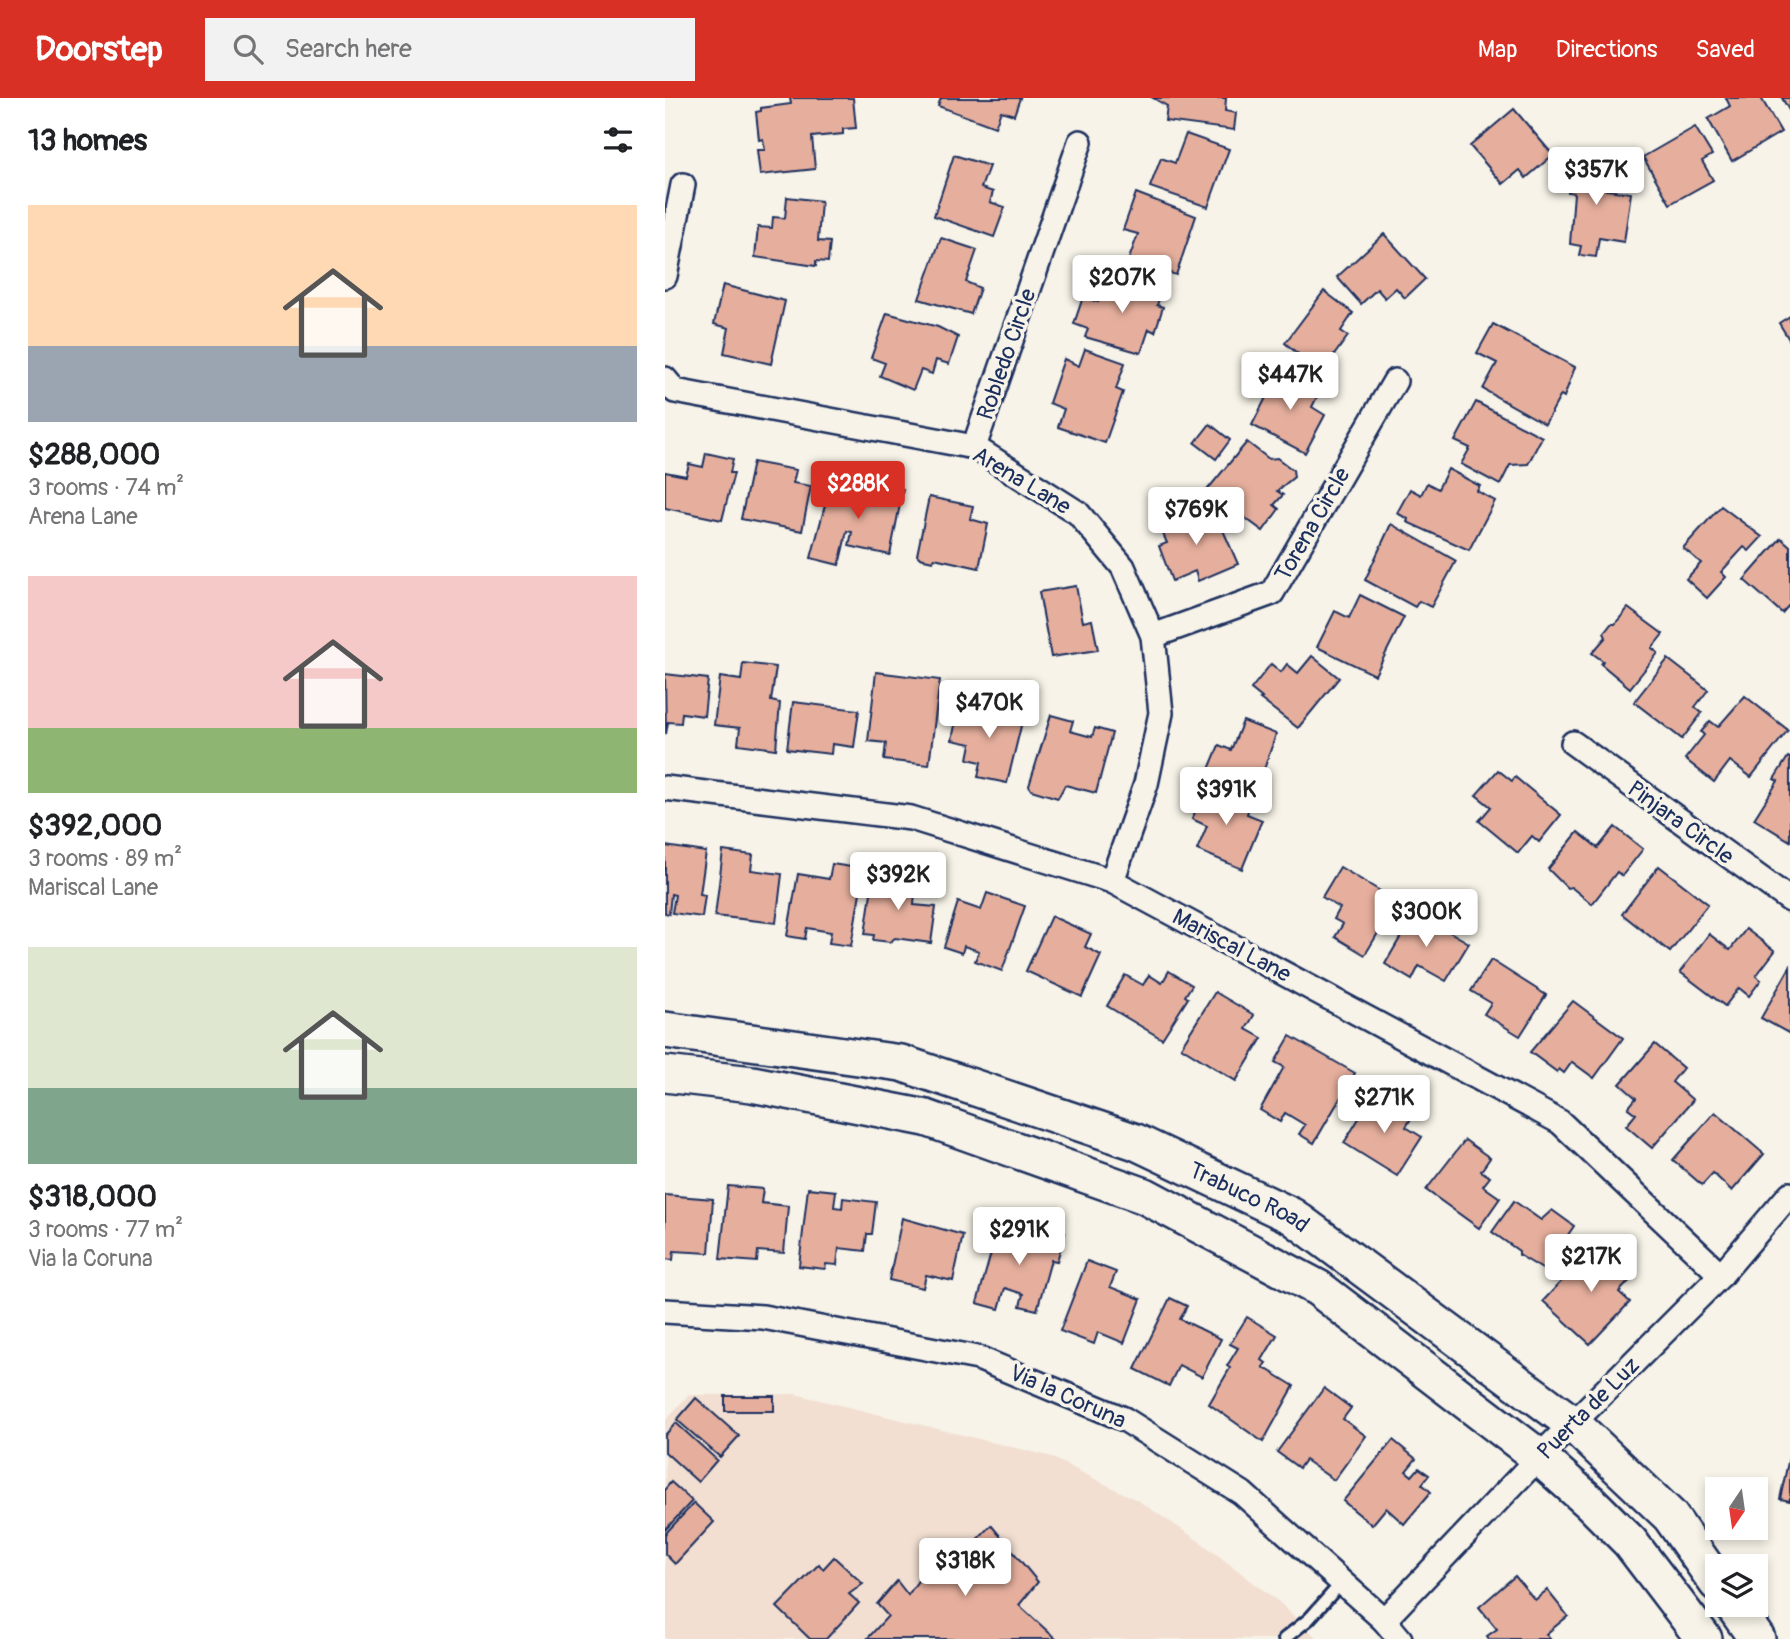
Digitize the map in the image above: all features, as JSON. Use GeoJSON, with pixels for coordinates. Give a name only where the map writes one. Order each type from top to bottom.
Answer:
{"type":"FeatureCollection","features":[{"type":"Feature","properties":{"kind":"main road","name":"Trabuco Road"},"geometry":{"type":"LineString","coordinates":[[665,1030],[901,1063],[1136,1142],[1292,1216],[1573,1424],[1670,1516],[1705,1566]]}},
{"type":"Feature","properties":{"kind":"main road","name":"Trabuco Road"},"geometry":{"type":"LineString","coordinates":[[665,1074],[752,1084],[926,1118],[1145,1196],[1318,1288],[1539,1457],[1630,1542],[1704,1639]]}},
{"type":"Feature","properties":{"kind":"main road"},"geometry":{"type":"LineString","coordinates":[[1741,1617],[1757,1639]]}},
{"type":"Feature","properties":{"kind":"street","name":"Robledo Circle"},"geometry":{"type":"LineString","coordinates":[[974,447],[1080,142]]}},
{"type":"Feature","properties":{"kind":"street"},"geometry":{"type":"LineString","coordinates":[[665,276],[683,185]]}},
{"type":"Feature","properties":{"kind":"street","name":"Arena Lane"},"geometry":{"type":"LineString","coordinates":[[665,379],[675,391],[974,447],[1078,513],[1123,567],[1153,636],[1161,713],[1146,785],[1112,881]]}},
{"type":"Feature","properties":{"kind":"street","name":"Torena Circle"},"geometry":{"type":"LineString","coordinates":[[1153,636],[1272,593],[1395,381]]}},
{"type":"Feature","properties":{"kind":"street","name":"Pinjara Circle"},"geometry":{"type":"LineString","coordinates":[[1573,743],[1790,900]]}},
{"type":"Feature","properties":{"kind":"street","name":"Mariscal Lane"},"geometry":{"type":"LineString","coordinates":[[665,788],[911,818],[1112,881],[1559,1122],[1721,1275]]}},
{"type":"Feature","properties":{"kind":"street","name":"Puerta de Luz"},"geometry":{"type":"LineString","coordinates":[[1384,1620],[1539,1457],[1721,1275],[1790,1194]]}},
{"type":"Feature","properties":{"kind":"street","name":"Via la Coruna"},"geometry":{"type":"LineString","coordinates":[[665,1311],[763,1317],[978,1358],[1124,1419],[1243,1493],[1384,1620],[1400,1639]]}},
{"type":"Feature","properties":{"kind":"lane"},"geometry":{"type":"LineString","coordinates":[[1284,1639],[1309,1619],[1342,1582]]}},
{"type":"Feature","properties":{"kind":"shaded area"},"geometry":{"type":"Polygon","coordinates":[[[795,1394],[1049,1456],[1139,1501],[1202,1543],[1280,1603],[1318,1639],[665,1639],[665,1421],[688,1395],[795,1394]]]}},
{"type":"Feature","properties":{"kind":"building"},"geometry":{"type":"Polygon","coordinates":[[[790,98],[853,98],[856,128],[843,129],[843,134],[812,137],[815,169],[760,175],[757,150],[765,150],[763,139],[759,140],[756,112],[761,111],[761,108],[791,104],[790,98]]]}},
{"type":"Feature","properties":{"kind":"building"},"geometry":{"type":"Polygon","coordinates":[[[941,98],[1020,98],[1014,115],[1001,111],[995,127],[938,106],[941,98]]]}},
{"type":"Feature","properties":{"kind":"building"},"geometry":{"type":"Polygon","coordinates":[[[1153,98],[1226,98],[1225,111],[1236,113],[1234,130],[1165,121],[1167,106],[1153,98]]]}},
{"type":"Feature","properties":{"kind":"building"},"geometry":{"type":"Polygon","coordinates":[[[1726,98],[1761,98],[1781,132],[1732,161],[1708,119],[1730,106],[1726,98]]]}},
{"type":"Feature","properties":{"kind":"building"},"geometry":{"type":"Polygon","coordinates":[[[1782,98],[1790,98],[1790,112],[1782,98]]]}},
{"type":"Feature","properties":{"kind":"building"},"geometry":{"type":"Polygon","coordinates":[[[1514,109],[1553,155],[1526,178],[1520,170],[1503,184],[1470,146],[1514,109]]]}},
{"type":"Feature","properties":{"kind":"building"},"geometry":{"type":"Polygon","coordinates":[[[1695,127],[1712,155],[1702,161],[1713,180],[1670,204],[1643,157],[1695,127]]]}},
{"type":"Feature","properties":{"kind":"building"},"geometry":{"type":"Polygon","coordinates":[[[1186,134],[1229,149],[1208,207],[1150,187],[1161,158],[1175,163],[1186,134]]]}},
{"type":"Feature","properties":{"kind":"building"},"geometry":{"type":"Polygon","coordinates":[[[954,155],[989,166],[981,188],[993,192],[990,202],[1005,207],[994,237],[934,216],[954,155]]]}},
{"type":"Feature","properties":{"kind":"building"},"geometry":{"type":"Polygon","coordinates":[[[1573,158],[1609,164],[1606,190],[1631,193],[1624,242],[1599,238],[1596,257],[1579,255],[1581,246],[1570,244],[1574,193],[1568,192],[1573,158]]]}},
{"type":"Feature","properties":{"kind":"building"},"geometry":{"type":"Polygon","coordinates":[[[1136,193],[1196,216],[1176,275],[1129,259],[1138,234],[1123,230],[1136,193]]]}},
{"type":"Feature","properties":{"kind":"building"},"geometry":{"type":"Polygon","coordinates":[[[787,197],[821,201],[818,241],[830,242],[828,262],[816,261],[816,266],[755,257],[758,227],[772,228],[773,217],[785,218],[787,197]]]}},
{"type":"Feature","properties":{"kind":"building"},"geometry":{"type":"Polygon","coordinates":[[[1384,234],[1425,279],[1405,298],[1396,288],[1385,298],[1377,289],[1361,304],[1337,277],[1384,234]]]}},
{"type":"Feature","properties":{"kind":"building"},"geometry":{"type":"Polygon","coordinates":[[[941,238],[977,250],[966,282],[980,288],[971,314],[919,299],[941,238]]]}},
{"type":"Feature","properties":{"kind":"building"},"geometry":{"type":"Polygon","coordinates":[[[1135,275],[1156,282],[1151,296],[1159,299],[1157,305],[1163,307],[1155,332],[1149,329],[1141,353],[1085,337],[1088,329],[1074,324],[1083,297],[1098,302],[1101,293],[1112,297],[1120,276],[1133,280],[1135,275]]]}},
{"type":"Feature","properties":{"kind":"building"},"geometry":{"type":"Polygon","coordinates":[[[723,285],[785,301],[771,364],[724,353],[729,328],[714,324],[723,285]]]}},
{"type":"Feature","properties":{"kind":"building"},"geometry":{"type":"Polygon","coordinates":[[[1324,291],[1353,313],[1341,331],[1348,336],[1321,373],[1285,343],[1324,291]]]}},
{"type":"Feature","properties":{"kind":"building"},"geometry":{"type":"Polygon","coordinates":[[[887,313],[938,327],[958,337],[949,364],[936,360],[932,374],[921,370],[913,390],[880,376],[885,363],[871,358],[887,313]]]}},
{"type":"Feature","properties":{"kind":"building"},"geometry":{"type":"Polygon","coordinates":[[[1790,316],[1790,341],[1779,323],[1790,316]]]}},
{"type":"Feature","properties":{"kind":"building"},"geometry":{"type":"Polygon","coordinates":[[[1493,324],[1575,367],[1564,397],[1561,395],[1545,424],[1483,389],[1497,363],[1477,353],[1493,324]]]}},
{"type":"Feature","properties":{"kind":"building"},"geometry":{"type":"Polygon","coordinates":[[[1085,349],[1125,363],[1116,389],[1123,392],[1105,443],[1058,427],[1064,409],[1049,403],[1064,359],[1079,366],[1085,349]]]}},
{"type":"Feature","properties":{"kind":"building"},"geometry":{"type":"Polygon","coordinates":[[[1280,370],[1320,391],[1312,407],[1325,415],[1305,453],[1252,425],[1280,370]]]}},
{"type":"Feature","properties":{"kind":"building"},"geometry":{"type":"Polygon","coordinates":[[[1476,402],[1542,437],[1528,464],[1510,465],[1500,485],[1461,464],[1470,448],[1455,441],[1476,402]]]}},
{"type":"Feature","properties":{"kind":"building"},"geometry":{"type":"Polygon","coordinates":[[[1210,424],[1230,440],[1216,459],[1195,443],[1210,424]]]}},
{"type":"Feature","properties":{"kind":"building"},"geometry":{"type":"Polygon","coordinates":[[[1247,442],[1269,459],[1277,458],[1293,470],[1294,477],[1277,491],[1283,495],[1274,505],[1279,509],[1263,531],[1207,490],[1247,442]]]}},
{"type":"Feature","properties":{"kind":"building"},"geometry":{"type":"Polygon","coordinates":[[[706,453],[733,459],[730,473],[734,473],[722,520],[665,508],[665,472],[686,476],[689,464],[703,467],[706,453]]]}},
{"type":"Feature","properties":{"kind":"building"},"geometry":{"type":"Polygon","coordinates":[[[753,462],[796,470],[793,483],[811,486],[802,531],[741,519],[753,462]]]}},
{"type":"Feature","properties":{"kind":"building"},"geometry":{"type":"Polygon","coordinates":[[[1448,469],[1480,486],[1477,491],[1495,501],[1469,550],[1407,522],[1408,519],[1397,513],[1410,489],[1421,495],[1427,483],[1438,489],[1448,469]]]}},
{"type":"Feature","properties":{"kind":"building"},"geometry":{"type":"Polygon","coordinates":[[[856,478],[903,489],[890,555],[849,546],[852,532],[847,531],[839,565],[811,558],[829,490],[852,495],[856,478]]]}},
{"type":"Feature","properties":{"kind":"building"},"geometry":{"type":"Polygon","coordinates":[[[929,497],[973,506],[970,519],[988,524],[979,568],[934,558],[933,561],[917,555],[929,497]]]}},
{"type":"Feature","properties":{"kind":"building"},"geometry":{"type":"Polygon","coordinates":[[[1721,506],[1762,537],[1749,551],[1744,547],[1721,572],[1726,577],[1707,598],[1686,579],[1701,563],[1683,548],[1721,506]]]}},
{"type":"Feature","properties":{"kind":"building"},"geometry":{"type":"Polygon","coordinates":[[[1206,507],[1213,523],[1219,521],[1238,564],[1198,581],[1195,571],[1172,581],[1159,546],[1167,543],[1160,527],[1206,507]]]}},
{"type":"Feature","properties":{"kind":"building"},"geometry":{"type":"Polygon","coordinates":[[[1391,524],[1456,561],[1431,607],[1419,601],[1415,607],[1365,580],[1391,524]]]}},
{"type":"Feature","properties":{"kind":"building"},"geometry":{"type":"Polygon","coordinates":[[[1781,538],[1790,546],[1790,604],[1782,613],[1744,580],[1781,538]]]}},
{"type":"Feature","properties":{"kind":"building"},"geometry":{"type":"Polygon","coordinates":[[[1076,586],[1083,622],[1092,620],[1098,650],[1051,657],[1039,592],[1076,586]]]}},
{"type":"Feature","properties":{"kind":"building"},"geometry":{"type":"Polygon","coordinates":[[[1360,595],[1404,617],[1375,675],[1317,647],[1335,611],[1349,618],[1360,595]]]}},
{"type":"Feature","properties":{"kind":"building"},"geometry":{"type":"Polygon","coordinates":[[[1628,608],[1663,634],[1652,648],[1658,653],[1630,688],[1592,653],[1606,637],[1604,633],[1611,624],[1615,624],[1628,608]]]}},
{"type":"Feature","properties":{"kind":"building"},"geometry":{"type":"Polygon","coordinates":[[[1312,656],[1339,678],[1298,728],[1251,689],[1271,664],[1281,672],[1287,664],[1298,673],[1312,656]]]}},
{"type":"Feature","properties":{"kind":"building"},"geometry":{"type":"Polygon","coordinates":[[[1668,659],[1708,690],[1695,707],[1702,713],[1682,739],[1634,702],[1668,659]]]}},
{"type":"Feature","properties":{"kind":"building"},"geometry":{"type":"Polygon","coordinates":[[[743,663],[776,667],[771,701],[780,703],[776,749],[738,744],[740,728],[714,725],[720,677],[741,680],[743,663]]]}},
{"type":"Feature","properties":{"kind":"building"},"geometry":{"type":"Polygon","coordinates":[[[876,672],[940,680],[929,765],[884,760],[886,743],[868,741],[876,672]]]}},
{"type":"Feature","properties":{"kind":"building"},"geometry":{"type":"Polygon","coordinates":[[[665,674],[708,679],[704,716],[682,713],[681,723],[668,722],[666,734],[665,674]]]}},
{"type":"Feature","properties":{"kind":"building"},"geometry":{"type":"Polygon","coordinates":[[[1745,696],[1788,730],[1751,777],[1730,761],[1714,782],[1685,759],[1704,735],[1701,732],[1710,721],[1718,727],[1745,696]]]}},
{"type":"Feature","properties":{"kind":"building"},"geometry":{"type":"Polygon","coordinates":[[[793,702],[859,710],[854,747],[832,744],[831,754],[787,749],[793,702]]]}},
{"type":"Feature","properties":{"kind":"building"},"geometry":{"type":"Polygon","coordinates":[[[959,705],[1023,718],[1007,783],[978,777],[981,762],[968,759],[971,744],[952,740],[959,705]]]}},
{"type":"Feature","properties":{"kind":"building"},"geometry":{"type":"Polygon","coordinates":[[[1051,715],[1073,721],[1070,731],[1092,737],[1095,728],[1112,733],[1096,793],[1065,785],[1058,798],[1031,790],[1029,786],[1051,715]]]}},
{"type":"Feature","properties":{"kind":"building"},"geometry":{"type":"Polygon","coordinates":[[[1243,721],[1276,734],[1256,793],[1207,774],[1219,745],[1231,750],[1243,721]]]}},
{"type":"Feature","properties":{"kind":"building"},"geometry":{"type":"Polygon","coordinates":[[[1788,757],[1790,841],[1754,819],[1778,781],[1774,779],[1788,757]]]}},
{"type":"Feature","properties":{"kind":"building"},"geometry":{"type":"Polygon","coordinates":[[[1498,770],[1512,781],[1515,777],[1561,815],[1539,842],[1532,836],[1518,853],[1479,821],[1491,807],[1476,795],[1498,770]]]}},
{"type":"Feature","properties":{"kind":"building"},"geometry":{"type":"Polygon","coordinates":[[[1207,784],[1250,805],[1247,814],[1262,820],[1242,869],[1197,850],[1207,826],[1192,819],[1207,784]]]}},
{"type":"Feature","properties":{"kind":"building"},"geometry":{"type":"Polygon","coordinates":[[[1615,827],[1643,849],[1622,876],[1617,872],[1592,904],[1571,887],[1567,888],[1548,869],[1578,832],[1598,848],[1615,827]]]}},
{"type":"Feature","properties":{"kind":"building"},"geometry":{"type":"Polygon","coordinates":[[[665,846],[706,852],[700,894],[705,895],[702,917],[672,913],[675,895],[671,894],[669,914],[665,913],[665,846]]]}},
{"type":"Feature","properties":{"kind":"building"},"geometry":{"type":"Polygon","coordinates":[[[723,851],[753,855],[751,870],[782,874],[776,923],[715,916],[723,851]]]}},
{"type":"Feature","properties":{"kind":"building"},"geometry":{"type":"Polygon","coordinates":[[[832,864],[864,869],[851,946],[829,943],[831,932],[807,928],[805,939],[787,936],[798,874],[829,879],[832,864]]]}},
{"type":"Feature","properties":{"kind":"building"},"geometry":{"type":"Polygon","coordinates":[[[1659,866],[1708,904],[1670,952],[1622,914],[1659,866]]]}},
{"type":"Feature","properties":{"kind":"building"},"geometry":{"type":"Polygon","coordinates":[[[1340,867],[1397,901],[1365,955],[1335,937],[1343,924],[1334,919],[1340,908],[1322,897],[1340,867]]]}},
{"type":"Feature","properties":{"kind":"building"},"geometry":{"type":"Polygon","coordinates":[[[878,873],[909,877],[907,891],[915,893],[914,905],[936,907],[931,943],[895,938],[890,942],[873,940],[874,935],[865,934],[872,886],[876,887],[878,873]]]}},
{"type":"Feature","properties":{"kind":"building"},"geometry":{"type":"Polygon","coordinates":[[[987,893],[1025,906],[1002,971],[975,961],[979,951],[964,946],[962,953],[944,947],[958,902],[981,910],[987,893]]]}},
{"type":"Feature","properties":{"kind":"building"},"geometry":{"type":"Polygon","coordinates":[[[1415,912],[1469,943],[1446,981],[1419,966],[1412,980],[1385,964],[1415,912]]]}},
{"type":"Feature","properties":{"kind":"building"},"geometry":{"type":"Polygon","coordinates":[[[1051,916],[1091,934],[1085,947],[1101,955],[1082,997],[1026,971],[1051,916]]]}},
{"type":"Feature","properties":{"kind":"building"},"geometry":{"type":"Polygon","coordinates":[[[1746,929],[1775,951],[1756,976],[1761,980],[1749,996],[1739,988],[1725,1006],[1680,972],[1709,934],[1730,950],[1746,929]]]}},
{"type":"Feature","properties":{"kind":"building"},"geometry":{"type":"Polygon","coordinates":[[[1491,960],[1546,995],[1520,1036],[1484,1014],[1491,1003],[1471,991],[1491,960]]]}},
{"type":"Feature","properties":{"kind":"building"},"geometry":{"type":"Polygon","coordinates":[[[1790,967],[1790,1034],[1761,1018],[1790,967]]]}},
{"type":"Feature","properties":{"kind":"building"},"geometry":{"type":"Polygon","coordinates":[[[1169,971],[1192,985],[1185,996],[1188,998],[1162,1039],[1107,1006],[1125,975],[1143,985],[1149,975],[1162,983],[1169,971]]]}},
{"type":"Feature","properties":{"kind":"building"},"geometry":{"type":"Polygon","coordinates":[[[1215,992],[1254,1015],[1246,1029],[1262,1038],[1236,1081],[1181,1047],[1215,992]]]}},
{"type":"Feature","properties":{"kind":"building"},"geometry":{"type":"Polygon","coordinates":[[[1573,1001],[1623,1038],[1594,1078],[1572,1062],[1564,1073],[1559,1069],[1557,1072],[1530,1052],[1573,1001]]]}},
{"type":"Feature","properties":{"kind":"building"},"geometry":{"type":"Polygon","coordinates":[[[1290,1036],[1355,1073],[1314,1143],[1299,1134],[1305,1125],[1285,1113],[1280,1122],[1260,1110],[1284,1067],[1275,1062],[1290,1036]]]}},
{"type":"Feature","properties":{"kind":"building"},"geometry":{"type":"Polygon","coordinates":[[[1655,1044],[1683,1068],[1672,1082],[1693,1100],[1652,1148],[1626,1126],[1636,1114],[1628,1108],[1636,1098],[1620,1084],[1655,1044]]]}},
{"type":"Feature","properties":{"kind":"building"},"geometry":{"type":"Polygon","coordinates":[[[1375,1092],[1413,1115],[1406,1127],[1422,1137],[1397,1176],[1344,1143],[1375,1092]]]}},
{"type":"Feature","properties":{"kind":"building"},"geometry":{"type":"Polygon","coordinates":[[[1715,1112],[1764,1154],[1732,1191],[1713,1173],[1702,1185],[1673,1160],[1715,1112]]]}},
{"type":"Feature","properties":{"kind":"building"},"geometry":{"type":"Polygon","coordinates":[[[1465,1140],[1490,1158],[1481,1171],[1490,1177],[1483,1186],[1500,1198],[1479,1228],[1426,1190],[1465,1140]]]}},
{"type":"Feature","properties":{"kind":"building"},"geometry":{"type":"Polygon","coordinates":[[[728,1186],[763,1189],[761,1203],[788,1206],[784,1253],[758,1251],[757,1262],[720,1259],[728,1186]]]}},
{"type":"Feature","properties":{"kind":"building"},"geometry":{"type":"Polygon","coordinates":[[[808,1188],[836,1191],[834,1207],[842,1208],[843,1198],[876,1202],[872,1234],[867,1234],[865,1251],[839,1248],[837,1265],[826,1264],[825,1269],[799,1266],[808,1188]]]}},
{"type":"Feature","properties":{"kind":"building"},"geometry":{"type":"Polygon","coordinates":[[[665,1195],[713,1199],[709,1253],[674,1251],[673,1260],[665,1259],[665,1195]]]}},
{"type":"Feature","properties":{"kind":"building"},"geometry":{"type":"Polygon","coordinates":[[[1514,1201],[1541,1220],[1552,1210],[1574,1226],[1544,1270],[1519,1255],[1519,1251],[1492,1232],[1514,1201]]]}},
{"type":"Feature","properties":{"kind":"building"},"geometry":{"type":"Polygon","coordinates":[[[902,1218],[963,1235],[953,1281],[926,1275],[923,1288],[889,1280],[902,1218]]]}},
{"type":"Feature","properties":{"kind":"building"},"geometry":{"type":"Polygon","coordinates":[[[998,1228],[1044,1242],[1047,1229],[1065,1233],[1057,1261],[1051,1260],[1037,1310],[1020,1306],[1023,1294],[1005,1288],[999,1309],[977,1303],[998,1228]]]}},
{"type":"Feature","properties":{"kind":"building"},"geometry":{"type":"Polygon","coordinates":[[[1597,1243],[1633,1277],[1619,1292],[1630,1302],[1590,1344],[1543,1301],[1597,1243]]]}},
{"type":"Feature","properties":{"kind":"building"},"geometry":{"type":"Polygon","coordinates":[[[1087,1261],[1116,1272],[1110,1287],[1141,1299],[1124,1343],[1098,1332],[1094,1344],[1060,1331],[1087,1261]]]}},
{"type":"Feature","properties":{"kind":"building"},"geometry":{"type":"Polygon","coordinates":[[[1170,1298],[1187,1306],[1180,1319],[1221,1339],[1202,1377],[1179,1365],[1169,1386],[1135,1369],[1170,1298]]]}},
{"type":"Feature","properties":{"kind":"building"},"geometry":{"type":"Polygon","coordinates":[[[1247,1317],[1277,1335],[1262,1360],[1266,1363],[1263,1367],[1294,1386],[1263,1442],[1209,1404],[1230,1368],[1227,1366],[1238,1348],[1230,1344],[1247,1317]]]}},
{"type":"Feature","properties":{"kind":"building"},"geometry":{"type":"Polygon","coordinates":[[[1324,1388],[1351,1408],[1343,1419],[1366,1436],[1334,1480],[1305,1460],[1299,1468],[1277,1452],[1324,1388]]]}},
{"type":"Feature","properties":{"kind":"building"},"geometry":{"type":"Polygon","coordinates":[[[725,1396],[774,1396],[774,1411],[725,1411],[725,1396]]]}},
{"type":"Feature","properties":{"kind":"building"},"geometry":{"type":"Polygon","coordinates":[[[696,1398],[739,1436],[720,1457],[677,1420],[696,1398]]]}},
{"type":"Feature","properties":{"kind":"building"},"geometry":{"type":"Polygon","coordinates":[[[676,1423],[717,1460],[698,1482],[665,1452],[665,1435],[676,1423]]]}},
{"type":"Feature","properties":{"kind":"building"},"geometry":{"type":"Polygon","coordinates":[[[1393,1440],[1416,1459],[1406,1471],[1412,1476],[1419,1468],[1429,1475],[1422,1484],[1431,1492],[1404,1524],[1386,1508],[1372,1525],[1343,1501],[1393,1440]]]}},
{"type":"Feature","properties":{"kind":"building"},"geometry":{"type":"Polygon","coordinates":[[[1790,1453],[1790,1501],[1780,1499],[1790,1453]]]}},
{"type":"Feature","properties":{"kind":"building"},"geometry":{"type":"Polygon","coordinates":[[[671,1482],[692,1501],[665,1530],[665,1489],[671,1482]]]}},
{"type":"Feature","properties":{"kind":"building"},"geometry":{"type":"Polygon","coordinates":[[[694,1503],[714,1522],[675,1564],[665,1554],[665,1534],[694,1503]]]}},
{"type":"Feature","properties":{"kind":"building"},"geometry":{"type":"Polygon","coordinates":[[[991,1525],[1038,1582],[1019,1605],[1056,1639],[867,1639],[888,1616],[877,1604],[897,1581],[908,1595],[935,1556],[942,1565],[957,1544],[964,1553],[991,1525]]]}},
{"type":"Feature","properties":{"kind":"building"},"geometry":{"type":"Polygon","coordinates":[[[834,1557],[863,1584],[849,1594],[859,1603],[826,1639],[810,1639],[777,1607],[819,1564],[823,1569],[834,1557]]]}},
{"type":"Feature","properties":{"kind":"building"},"geometry":{"type":"Polygon","coordinates":[[[1515,1576],[1535,1600],[1547,1590],[1568,1616],[1546,1634],[1550,1639],[1489,1639],[1487,1636],[1497,1629],[1479,1607],[1515,1576]]]}}]}
